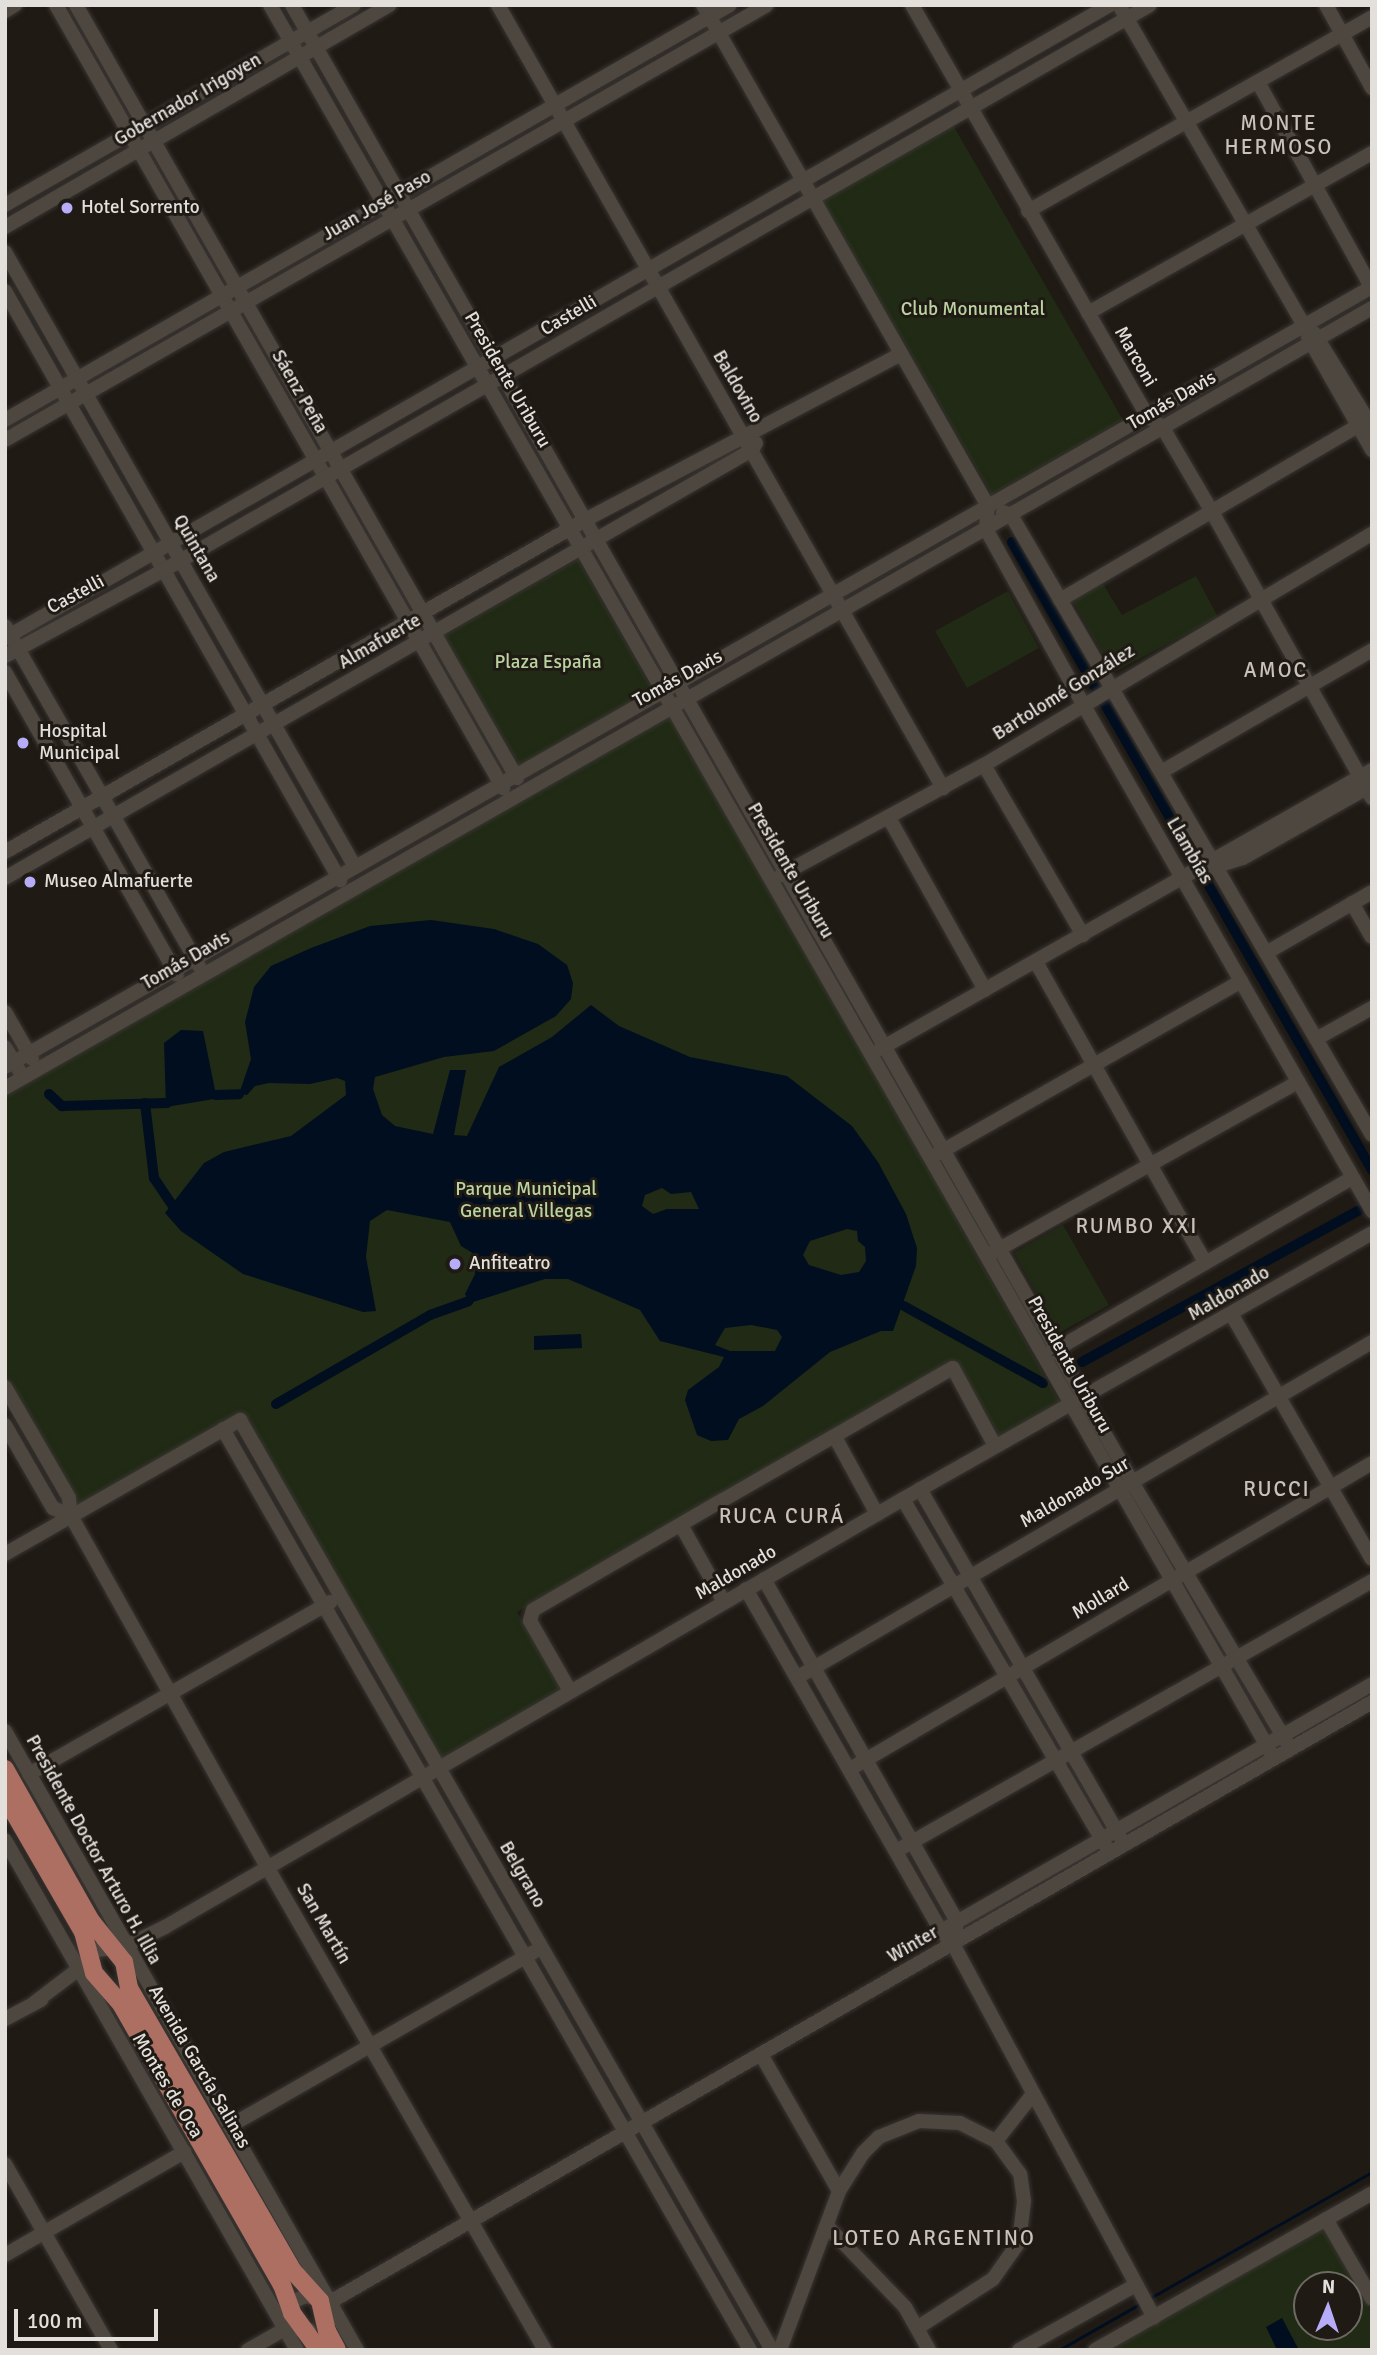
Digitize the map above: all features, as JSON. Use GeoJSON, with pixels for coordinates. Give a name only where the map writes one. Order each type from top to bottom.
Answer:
{"type":"FeatureCollection","features":[{"type":"Feature","properties":{"kind":"main road","name":"Avenida García Salinas"},"geometry":{"type":"LineString","coordinates":[[5,1769],[91,1921],[119,1949],[126,1979],[293,2271],[324,2300],[324,2322],[337,2350]]}},
{"type":"Feature","properties":{"kind":"main road","name":"Avenida García Salinas"},"geometry":{"type":"LineString","coordinates":[[5,1797],[83,1932],[91,1955],[92,1968],[121,2004],[278,2278],[291,2310],[319,2350]]}},
{"type":"Feature","properties":{"kind":"street"},"geometry":{"type":"LineString","coordinates":[[5,11],[15,5]]}},
{"type":"Feature","properties":{"kind":"street","name":"Sáenz Peña"},"geometry":{"type":"LineString","coordinates":[[57,5],[508,797]]}},
{"type":"Feature","properties":{"kind":"street","name":"Sáenz Peña"},"geometry":{"type":"LineString","coordinates":[[76,5],[523,789]]}},
{"type":"Feature","properties":{"kind":"street","name":"Presidente Uriburu"},"geometry":{"type":"LineString","coordinates":[[270,5],[391,220],[774,879],[870,1055],[1117,1491],[1270,1751]]}},
{"type":"Feature","properties":{"kind":"street","name":"Presidente Uriburu"},"geometry":{"type":"LineString","coordinates":[[292,5],[502,376],[679,680],[1132,1482],[1235,1659],[1287,1742]]}},
{"type":"Feature","properties":{"kind":"street","name":"Gobernador Irigoyen"},"geometry":{"type":"LineString","coordinates":[[5,205],[354,5]]}},
{"type":"Feature","properties":{"kind":"street","name":"Gobernador Irigoyen"},"geometry":{"type":"LineString","coordinates":[[5,227],[389,5]]}},
{"type":"Feature","properties":{"kind":"street","name":"Baldovino"},"geometry":{"type":"LineString","coordinates":[[498,5],[943,788]]}},
{"type":"Feature","properties":{"kind":"street","name":"Juan José Paso"},"geometry":{"type":"LineString","coordinates":[[5,420],[555,105],[706,11],[730,5]]}},
{"type":"Feature","properties":{"kind":"street","name":"Juan José Paso"},"geometry":{"type":"LineString","coordinates":[[5,440],[767,5]]}},
{"type":"Feature","properties":{"kind":"street","name":"Marconi"},"geometry":{"type":"LineString","coordinates":[[912,5],[1147,415],[1163,428],[1308,687],[1368,784]]}},
{"type":"Feature","properties":{"kind":"street","name":"Castelli"},"geometry":{"type":"LineString","coordinates":[[9,641],[154,553],[804,183],[1110,5]]}},
{"type":"Feature","properties":{"kind":"street"},"geometry":{"type":"LineString","coordinates":[[1119,5],[1245,227],[1366,424],[1372,450]]}},
{"type":"Feature","properties":{"kind":"street","name":"Castelli"},"geometry":{"type":"LineString","coordinates":[[9,641],[164,570],[1150,5]]}},
{"type":"Feature","properties":{"kind":"street"},"geometry":{"type":"LineString","coordinates":[[1326,5],[1372,88]]}},
{"type":"Feature","properties":{"kind":"street"},"geometry":{"type":"LineString","coordinates":[[706,11],[988,506],[986,529]]}},
{"type":"Feature","properties":{"kind":"street"},"geometry":{"type":"LineString","coordinates":[[1028,211],[1372,18]]}},
{"type":"Feature","properties":{"kind":"street"},"geometry":{"type":"LineString","coordinates":[[1258,82],[1371,287]]}},
{"type":"Feature","properties":{"kind":"street"},"geometry":{"type":"LineString","coordinates":[[1088,313],[1245,227],[1372,153]]}},
{"type":"Feature","properties":{"kind":"street","name":"Quintana"},"geometry":{"type":"LineString","coordinates":[[5,252],[354,865]]}},
{"type":"Feature","properties":{"kind":"street","name":"Tomás Davis"},"geometry":{"type":"LineString","coordinates":[[10,1064],[499,781],[833,595],[1371,287]]}},
{"type":"Feature","properties":{"kind":"street","name":"Quintana"},"geometry":{"type":"LineString","coordinates":[[5,292],[346,891]]}},
{"type":"Feature","properties":{"kind":"street","name":"Tomás Davis"},"geometry":{"type":"LineString","coordinates":[[5,1088],[508,797],[842,611],[1372,308]]}},
{"type":"Feature","properties":{"kind":"street","name":"Almafuerte"},"geometry":{"type":"LineString","coordinates":[[5,852],[585,520],[742,434],[763,429],[901,354]]}},
{"type":"Feature","properties":{"kind":"street"},"geometry":{"type":"LineString","coordinates":[[1060,600],[1211,510],[1366,424]]}},
{"type":"Feature","properties":{"kind":"street"},"geometry":{"type":"LineString","coordinates":[[752,450],[763,429]]}},
{"type":"Feature","properties":{"kind":"street","name":"Almafuerte"},"geometry":{"type":"LineString","coordinates":[[5,878],[752,450]]}},
{"type":"Feature","properties":{"kind":"street"},"geometry":{"type":"LineString","coordinates":[[988,506],[1011,514]]}},
{"type":"Feature","properties":{"kind":"street","name":"Llambías"},"geometry":{"type":"LineString","coordinates":[[1011,514],[1060,600],[1096,695],[1161,772],[1202,870],[1241,981],[1372,1211]]}},
{"type":"Feature","properties":{"kind":"street","name":"Llambías"},"geometry":{"type":"LineString","coordinates":[[986,529],[1096,695],[1202,870],[1266,953],[1369,1125]]}},
{"type":"Feature","properties":{"kind":"street","name":"Bartolomé González"},"geometry":{"type":"LineString","coordinates":[[774,879],[984,765],[1260,597],[1372,534]]}},
{"type":"Feature","properties":{"kind":"street"},"geometry":{"type":"LineString","coordinates":[[9,641],[203,974]]}},
{"type":"Feature","properties":{"kind":"street"},"geometry":{"type":"LineString","coordinates":[[1161,772],[1372,650]]}},
{"type":"Feature","properties":{"kind":"street"},"geometry":{"type":"LineString","coordinates":[[5,672],[183,985]]}},
{"type":"Feature","properties":{"kind":"street"},"geometry":{"type":"LineString","coordinates":[[984,765],[1083,935]]}},
{"type":"Feature","properties":{"kind":"street"},"geometry":{"type":"LineString","coordinates":[[870,1055],[1202,870],[1368,784]]}},
{"type":"Feature","properties":{"kind":"street"},"geometry":{"type":"LineString","coordinates":[[889,818],[985,990]]}},
{"type":"Feature","properties":{"kind":"street"},"geometry":{"type":"LineString","coordinates":[[1266,953],[1372,892]]}},
{"type":"Feature","properties":{"kind":"street"},"geometry":{"type":"LineString","coordinates":[[1352,903],[1372,937]]}},
{"type":"Feature","properties":{"kind":"street"},"geometry":{"type":"LineString","coordinates":[[1036,961],[1148,1166],[1205,1262]]}},
{"type":"Feature","properties":{"kind":"street"},"geometry":{"type":"LineString","coordinates":[[930,1158],[1241,981]]}},
{"type":"Feature","properties":{"kind":"street"},"geometry":{"type":"LineString","coordinates":[[1316,1039],[1372,1008]]}},
{"type":"Feature","properties":{"kind":"street"},"geometry":{"type":"LineString","coordinates":[[5,1012],[38,1069]]}},
{"type":"Feature","properties":{"kind":"street"},"geometry":{"type":"LineString","coordinates":[[5,1047],[10,1064],[23,1078]]}},
{"type":"Feature","properties":{"kind":"street"},"geometry":{"type":"LineString","coordinates":[[985,1257],[1298,1082]]}},
{"type":"Feature","properties":{"kind":"street"},"geometry":{"type":"LineString","coordinates":[[1042,1357],[1352,1178]]}},
{"type":"Feature","properties":{"kind":"street","name":"Maldonado"},"geometry":{"type":"LineString","coordinates":[[165,1927],[266,1865],[570,1690],[1372,1233]]}},
{"type":"Feature","properties":{"kind":"street"},"geometry":{"type":"LineString","coordinates":[[1232,1315],[1372,1559]]}},
{"type":"Feature","properties":{"kind":"street","name":"Maldonado Sur"},"geometry":{"type":"LineString","coordinates":[[798,1677],[1372,1342]]}},
{"type":"Feature","properties":{"kind":"street"},"geometry":{"type":"LineString","coordinates":[[570,1690],[529,1615],[953,1368],[995,1446]]}},
{"type":"Feature","properties":{"kind":"street","name":"San Martín"},"geometry":{"type":"LineString","coordinates":[[5,1387],[69,1498],[71,1516],[266,1865],[545,2350]]}},
{"type":"Feature","properties":{"kind":"street","name":"Belgrano"},"geometry":{"type":"LineString","coordinates":[[750,2350],[527,1956],[223,1429],[240,1420],[772,2350]]}},
{"type":"Feature","properties":{"kind":"street","name":"San Martín"},"geometry":{"type":"LineString","coordinates":[[5,1425],[53,1508],[71,1516]]}},
{"type":"Feature","properties":{"kind":"street"},"geometry":{"type":"LineString","coordinates":[[5,1554],[223,1429]]}},
{"type":"Feature","properties":{"kind":"street"},"geometry":{"type":"LineString","coordinates":[[835,1437],[877,1514]]}},
{"type":"Feature","properties":{"kind":"street","name":"Mollard"},"geometry":{"type":"LineString","coordinates":[[850,1769],[1372,1462]]}},
{"type":"Feature","properties":{"kind":"street"},"geometry":{"type":"LineString","coordinates":[[920,1489],[1124,1844]]}},
{"type":"Feature","properties":{"kind":"street"},"geometry":{"type":"LineString","coordinates":[[903,1499],[1004,1678],[1109,1853]]}},
{"type":"Feature","properties":{"kind":"street"},"geometry":{"type":"LineString","coordinates":[[681,1525],[724,1602]]}},
{"type":"Feature","properties":{"kind":"street"},"geometry":{"type":"LineString","coordinates":[[764,1579],[957,1922],[953,1944]]}},
{"type":"Feature","properties":{"kind":"street"},"geometry":{"type":"LineString","coordinates":[[896,1851],[1372,1581]]}},
{"type":"Feature","properties":{"kind":"street"},"geometry":{"type":"LineString","coordinates":[[746,1589],[941,1931],[953,1944],[1154,2317]]}},
{"type":"Feature","properties":{"kind":"street"},"geometry":{"type":"LineString","coordinates":[[29,1774],[340,1596]]}},
{"type":"Feature","properties":{"kind":"street","name":"Winter"},"geometry":{"type":"LineString","coordinates":[[1287,1742],[1372,1684]]}},
{"type":"Feature","properties":{"kind":"street","name":"Winter"},"geometry":{"type":"LineString","coordinates":[[941,1931],[1117,1830],[1287,1742],[1372,1702]]}},
{"type":"Feature","properties":{"kind":"street","name":"Presidente Doctor Arturo H. Illia"},"geometry":{"type":"LineString","coordinates":[[5,1731],[119,1949],[132,1961],[230,2126],[324,2300],[357,2350]]}},
{"type":"Feature","properties":{"kind":"street","name":"Winter"},"geometry":{"type":"LineString","coordinates":[[291,2310],[302,2296],[324,2300],[473,2222],[1109,1853],[1270,1751]]}},
{"type":"Feature","properties":{"kind":"street","name":"Montes de Oca"},"geometry":{"type":"LineString","coordinates":[[5,1840],[79,1976],[297,2350]]}},
{"type":"Feature","properties":{"kind":"street"},"geometry":{"type":"LineString","coordinates":[[5,2020],[79,1976],[91,1955],[100,1948],[119,1949],[165,1927]]}},
{"type":"Feature","properties":{"kind":"street"},"geometry":{"type":"LineString","coordinates":[[79,1976],[103,1983],[126,1979],[132,1961],[165,1927]]}},
{"type":"Feature","properties":{"kind":"street"},"geometry":{"type":"LineString","coordinates":[[230,2126],[542,1948]]}},
{"type":"Feature","properties":{"kind":"street"},"geometry":{"type":"LineString","coordinates":[[762,2056],[839,2191]]}},
{"type":"Feature","properties":{"kind":"street"},"geometry":{"type":"LineString","coordinates":[[996,2140],[1033,2094]]}},
{"type":"Feature","properties":{"kind":"street"},"geometry":{"type":"LineString","coordinates":[[779,2350],[828,2227],[839,2191],[863,2152],[897,2127],[919,2121],[948,2122],[996,2140],[1020,2174],[1024,2201],[1019,2242],[993,2279],[917,2328]]}},
{"type":"Feature","properties":{"kind":"street"},"geometry":{"type":"LineString","coordinates":[[5,2255],[184,2152]]}},
{"type":"Feature","properties":{"kind":"street"},"geometry":{"type":"LineString","coordinates":[[5,2164],[111,2350]]}},
{"type":"Feature","properties":{"kind":"street"},"geometry":{"type":"LineString","coordinates":[[1095,2350],[1372,2193]]}},
{"type":"Feature","properties":{"kind":"street"},"geometry":{"type":"LineString","coordinates":[[1326,2219],[1372,2299]]}},
{"type":"Feature","properties":{"kind":"street"},"geometry":{"type":"LineString","coordinates":[[828,2227],[905,2307],[929,2350]]}},
{"type":"Feature","properties":{"kind":"street"},"geometry":{"type":"LineString","coordinates":[[1019,2350],[1136,2285]]}},
{"type":"Feature","properties":{"kind":"street"},"geometry":{"type":"LineString","coordinates":[[723,2303],[740,2294]]}},
{"type":"Feature","properties":{"kind":"street"},"geometry":{"type":"LineString","coordinates":[[285,2329],[291,2310]]}},
{"type":"Feature","properties":{"kind":"street"},"geometry":{"type":"LineString","coordinates":[[248,2350],[285,2329],[307,2330],[324,2322]]}},
{"type":"Feature","properties":{"kind":"green space","name":"Club Monumental"},"geometry":{"type":"Polygon","coordinates":[[[953,125],[1123,420],[992,495],[822,200],[953,125]]]}},
{"type":"Feature","properties":{"kind":"green space","name":"Plaza España"},"geometry":{"type":"Polygon","coordinates":[[[578,559],[653,690],[519,766],[444,635],[578,559]]]}},
{"type":"Feature","properties":{"kind":"green space"},"geometry":{"type":"Polygon","coordinates":[[[1196,576],[1218,617],[1116,671],[1110,667],[1074,603],[1076,598],[1103,584],[1122,615],[1196,576]]]}},
{"type":"Feature","properties":{"kind":"green space"},"geometry":{"type":"Polygon","coordinates":[[[1008,591],[1039,648],[967,688],[935,631],[1008,591]]]}},
{"type":"Feature","properties":{"kind":"green space","name":"Parque Municipal General Villegas"},"geometry":{"type":"Polygon","coordinates":[[[670,711],[1060,1403],[1000,1438],[956,1361],[517,1612],[562,1690],[439,1760],[242,1415],[79,1507],[5,1379],[5,1094],[670,711]]]}},
{"type":"Feature","properties":{"kind":"green space"},"geometry":{"type":"Polygon","coordinates":[[[1063,1225],[1109,1305],[1059,1333],[1014,1253],[1063,1225]]]}},
{"type":"Feature","properties":{"kind":"green space"},"geometry":{"type":"Polygon","coordinates":[[[1323,2228],[1348,2271],[1293,2271],[1293,2341],[1363,2341],[1363,2297],[1372,2313],[1372,2350],[1109,2350],[1323,2228]]]}},
{"type":"Feature","properties":{"kind":"water"},"geometry":{"type":"Polygon","coordinates":[[[431,920],[494,929],[538,944],[567,965],[573,983],[571,999],[556,1016],[494,1051],[444,1057],[375,1077],[373,1089],[382,1115],[395,1126],[433,1134],[450,1070],[466,1070],[454,1135],[467,1136],[499,1067],[552,1037],[591,1005],[619,1026],[690,1057],[787,1076],[852,1126],[878,1162],[906,1214],[917,1248],[916,1266],[893,1331],[881,1331],[830,1352],[763,1406],[739,1419],[728,1440],[711,1441],[697,1435],[685,1400],[688,1390],[719,1367],[724,1357],[660,1341],[640,1310],[568,1279],[545,1279],[470,1303],[465,1294],[475,1274],[476,1255],[461,1246],[450,1222],[387,1210],[370,1221],[366,1257],[376,1311],[363,1312],[243,1274],[181,1231],[165,1213],[204,1163],[224,1152],[291,1136],[346,1095],[345,1081],[337,1078],[310,1084],[269,1083],[255,1086],[247,1095],[239,1094],[251,1059],[245,1022],[254,987],[271,966],[370,926],[431,920]],[[662,1188],[645,1195],[642,1206],[653,1214],[667,1209],[699,1209],[691,1192],[671,1194],[662,1188]],[[847,1229],[810,1241],[803,1255],[809,1265],[841,1275],[859,1272],[866,1261],[865,1247],[858,1241],[857,1231],[847,1229]],[[751,1325],[725,1328],[715,1345],[730,1351],[775,1351],[782,1337],[777,1330],[751,1325]]]}},
{"type":"Feature","properties":{"kind":"water"},"geometry":{"type":"Polygon","coordinates":[[[181,1030],[203,1031],[216,1095],[214,1099],[166,1107],[164,1043],[181,1030]]]}},
{"type":"Feature","properties":{"kind":"water"},"geometry":{"type":"Polygon","coordinates":[[[581,1334],[582,1348],[534,1350],[534,1336],[581,1334]]]}},
{"type":"Feature","properties":{"kind":"water"},"geometry":{"type":"Polygon","coordinates":[[[1282,2318],[1299,2350],[1277,2350],[1266,2327],[1282,2318]]]}},
{"type":"Feature","properties":{"kind":"waterway"},"geometry":{"type":"LineString","coordinates":[[1012,542],[1372,1170]]}},
{"type":"Feature","properties":{"kind":"waterway"},"geometry":{"type":"LineString","coordinates":[[49,1094],[62,1106],[167,1103]]}},
{"type":"Feature","properties":{"kind":"waterway"},"geometry":{"type":"LineString","coordinates":[[216,1095],[239,1094]]}},
{"type":"Feature","properties":{"kind":"waterway"},"geometry":{"type":"LineString","coordinates":[[145,1103],[154,1178],[173,1206]]}},
{"type":"Feature","properties":{"kind":"waterway"},"geometry":{"type":"LineString","coordinates":[[1082,1362],[1358,1211]]}},
{"type":"Feature","properties":{"kind":"waterway"},"geometry":{"type":"LineString","coordinates":[[276,1404],[430,1315],[469,1301]]}},
{"type":"Feature","properties":{"kind":"waterway"},"geometry":{"type":"LineString","coordinates":[[904,1306],[1043,1383]]}},
{"type":"Feature","properties":{"kind":"waterway"},"geometry":{"type":"LineString","coordinates":[[1152,2297],[1372,2172]]}},
{"type":"Feature","properties":{"kind":"waterway"},"geometry":{"type":"LineString","coordinates":[[1059,2350],[1138,2305]]}},
{"type":"Feature","properties":{"kind":"place","name":"Hotel Sorrento"},"geometry":{"type":"Point","coordinates":[67,208]}},
{"type":"Feature","properties":{"kind":"place","name":"Hospital Municipal"},"geometry":{"type":"Point","coordinates":[23,743]}},
{"type":"Feature","properties":{"kind":"place","name":"Museo Almafuerte"},"geometry":{"type":"Point","coordinates":[30,882]}},
{"type":"Feature","properties":{"kind":"place","name":"Anfiteatro"},"geometry":{"type":"Point","coordinates":[455,1264]}},
{"type":"Feature","properties":{"kind":"district","name":"MONTE HERMOSO"},"geometry":{"type":"Point","coordinates":[1279,135]}},
{"type":"Feature","properties":{"kind":"district","name":"AMOC"},"geometry":{"type":"Point","coordinates":[1276,670]}},
{"type":"Feature","properties":{"kind":"district","name":"RUMBO XXI"},"geometry":{"type":"Point","coordinates":[1137,1226]}},
{"type":"Feature","properties":{"kind":"district","name":"RUCCI"},"geometry":{"type":"Point","coordinates":[1277,1489]}},
{"type":"Feature","properties":{"kind":"district","name":"RUCA CURÁ"},"geometry":{"type":"Point","coordinates":[782,1516]}},
{"type":"Feature","properties":{"kind":"district","name":"LOTEO ARGENTINO"},"geometry":{"type":"Point","coordinates":[934,2238]}}]}
